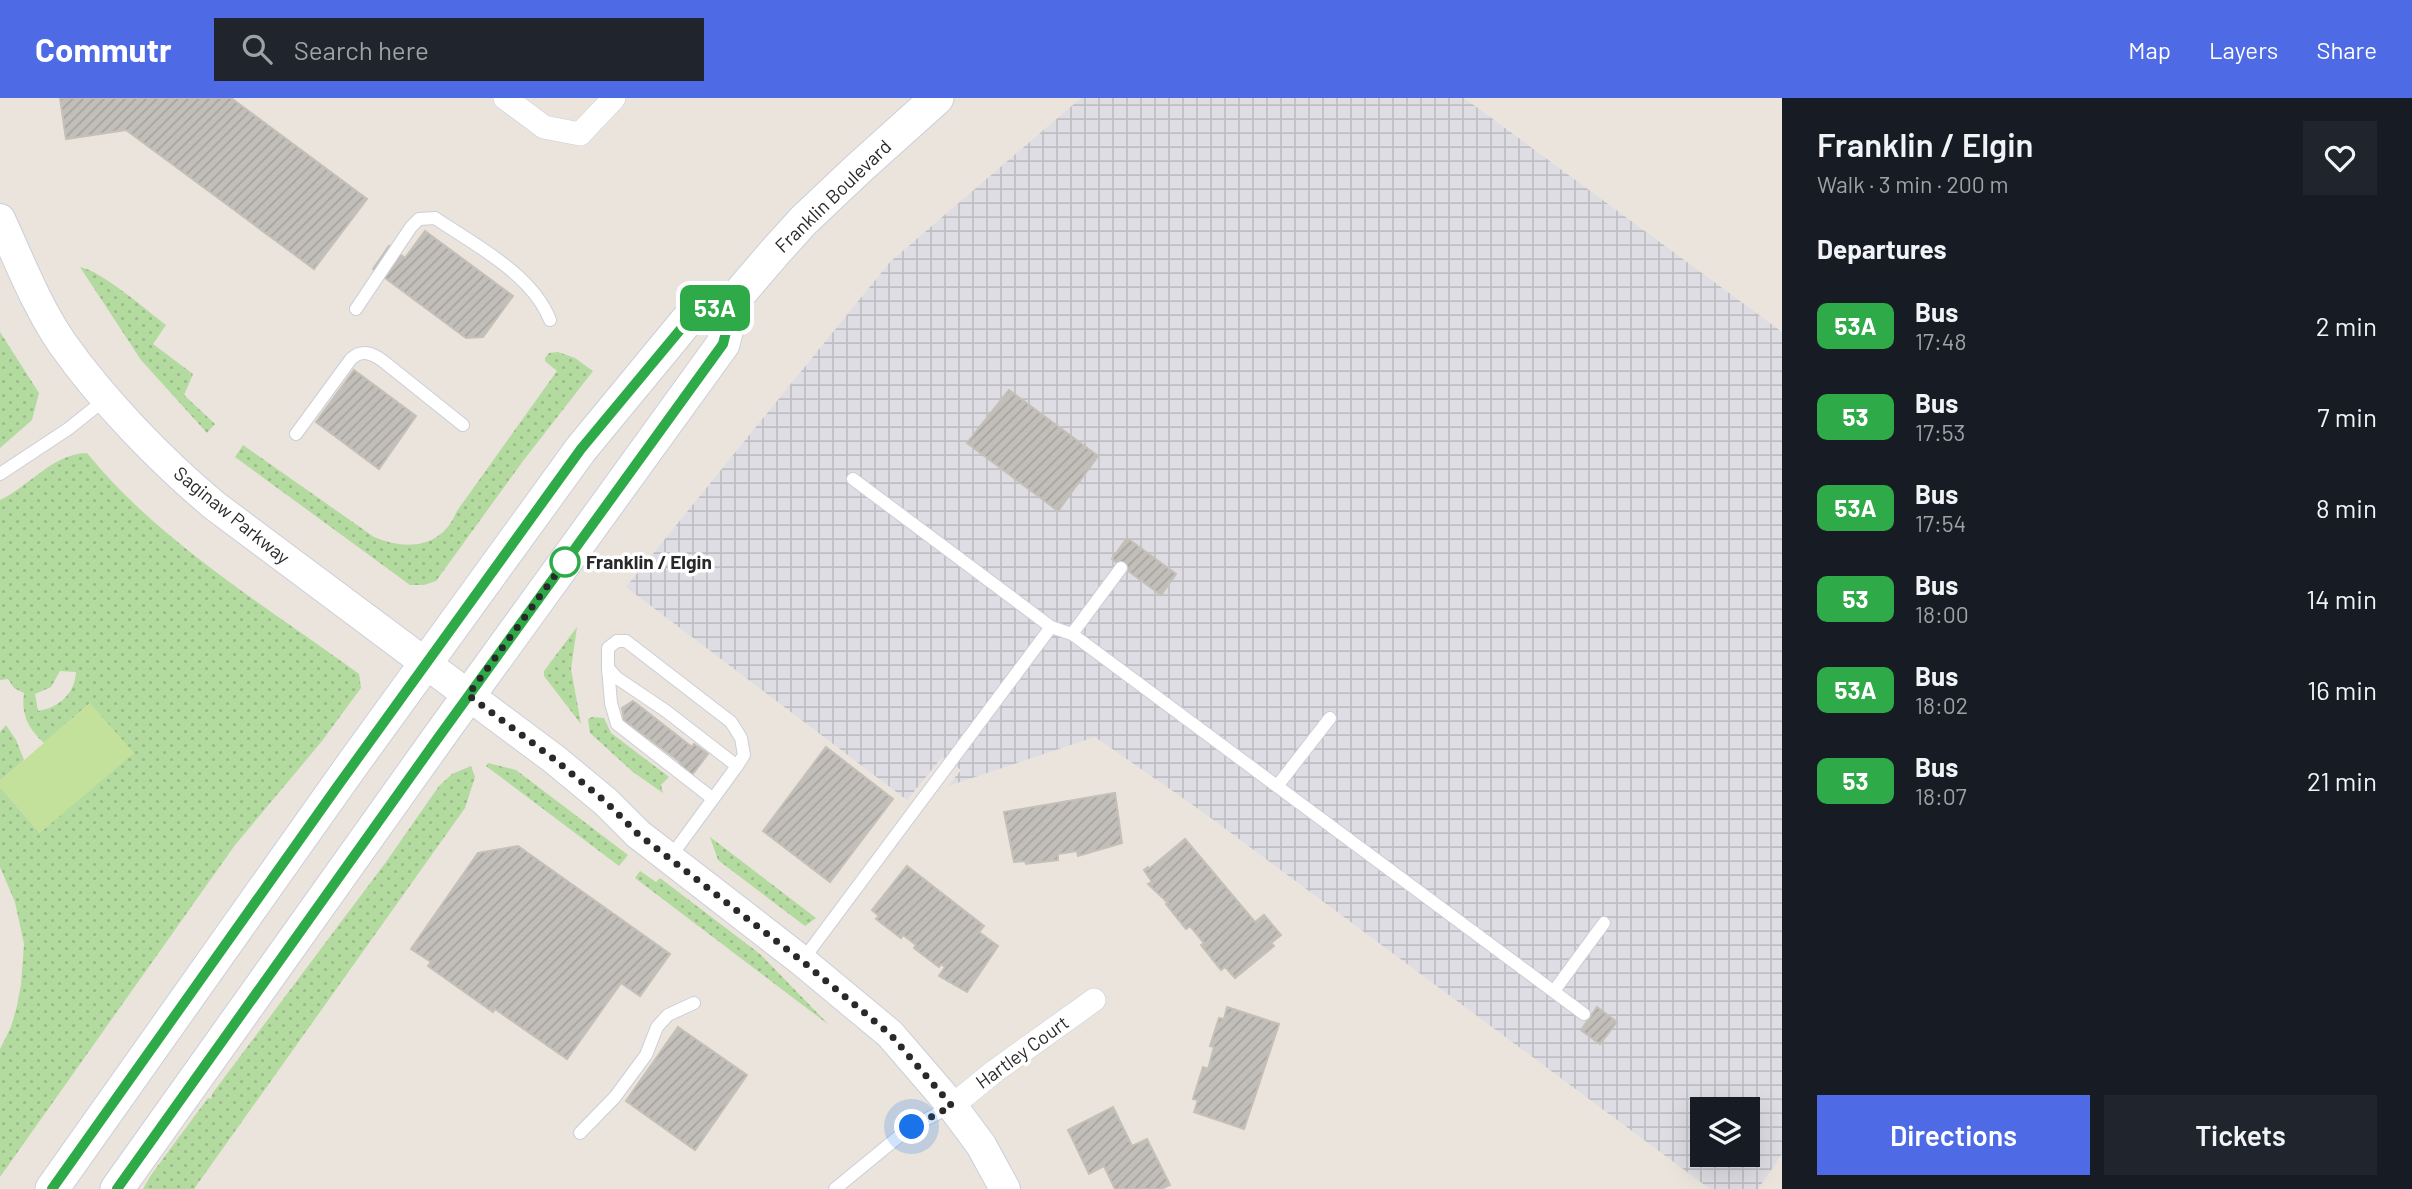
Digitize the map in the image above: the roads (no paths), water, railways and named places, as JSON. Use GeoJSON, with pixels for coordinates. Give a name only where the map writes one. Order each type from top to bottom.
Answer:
{"type":"FeatureCollection","features":[{"type":"Feature","properties":{"kind":"main road","name":"Franklin Boulevard"},"geometry":{"type":"LineString","coordinates":[[52,1189],[581,449],[690,318],[734,300],[803,221],[937,98]]}},
{"type":"Feature","properties":{"kind":"main road","name":"Franklin Boulevard"},"geometry":{"type":"LineString","coordinates":[[117,1189],[468,695],[723,344],[734,300]]}},
{"type":"Feature","properties":{"kind":"street"},"geometry":{"type":"LineString","coordinates":[[505,98],[544,127],[580,134],[614,98]]}},
{"type":"Feature","properties":{"kind":"street","name":"Saginaw Parkway"},"geometry":{"type":"LineString","coordinates":[[0,219],[39,303],[62,342],[107,398],[186,482],[554,759],[669,859],[802,961],[890,1034],[952,1106],[981,1145],[1005,1189]]}},
{"type":"Feature","properties":{"kind":"street","name":"Hartley Court"},"geometry":{"type":"LineString","coordinates":[[952,1106],[995,1070],[1094,1000]]}},
{"type":"Feature","properties":{"kind":"lane"},"geometry":{"type":"LineString","coordinates":[[356,309],[411,227],[419,219],[435,218],[528,284],[550,320]]}},
{"type":"Feature","properties":{"kind":"lane"},"geometry":{"type":"LineString","coordinates":[[296,434],[351,359],[362,353],[368,353],[383,361],[463,425]]}},
{"type":"Feature","properties":{"kind":"lane"},"geometry":{"type":"LineString","coordinates":[[0,474],[68,429],[107,398]]}},
{"type":"Feature","properties":{"kind":"lane"},"geometry":{"type":"LineString","coordinates":[[853,479],[1051,627],[1072,634],[1584,1014]]}},
{"type":"Feature","properties":{"kind":"lane"},"geometry":{"type":"LineString","coordinates":[[1072,634],[1121,568]]}},
{"type":"Feature","properties":{"kind":"lane"},"geometry":{"type":"LineString","coordinates":[[802,961],[1051,627]]}},
{"type":"Feature","properties":{"kind":"lane"},"geometry":{"type":"LineString","coordinates":[[669,859],[744,755],[741,738],[731,722],[626,641],[617,641],[608,648],[608,667],[611,703],[617,724],[712,799]]}},
{"type":"Feature","properties":{"kind":"lane"},"geometry":{"type":"LineString","coordinates":[[608,667],[617,678],[666,711],[737,766]]}},
{"type":"Feature","properties":{"kind":"lane"},"geometry":{"type":"LineString","coordinates":[[1278,785],[1330,718]]}},
{"type":"Feature","properties":{"kind":"lane"},"geometry":{"type":"LineString","coordinates":[[1554,991],[1604,923]]}},
{"type":"Feature","properties":{"kind":"lane"},"geometry":{"type":"LineString","coordinates":[[580,1133],[615,1097],[646,1055],[657,1027],[668,1015],[694,1003]]}},
{"type":"Feature","properties":{"kind":"lane"},"geometry":{"type":"LineString","coordinates":[[835,1189],[908,1129],[952,1106]]}},
{"type":"Feature","properties":{"kind":"place","name":"Franklin / Elgin"},"geometry":{"type":"Point","coordinates":[565,562]}}]}
